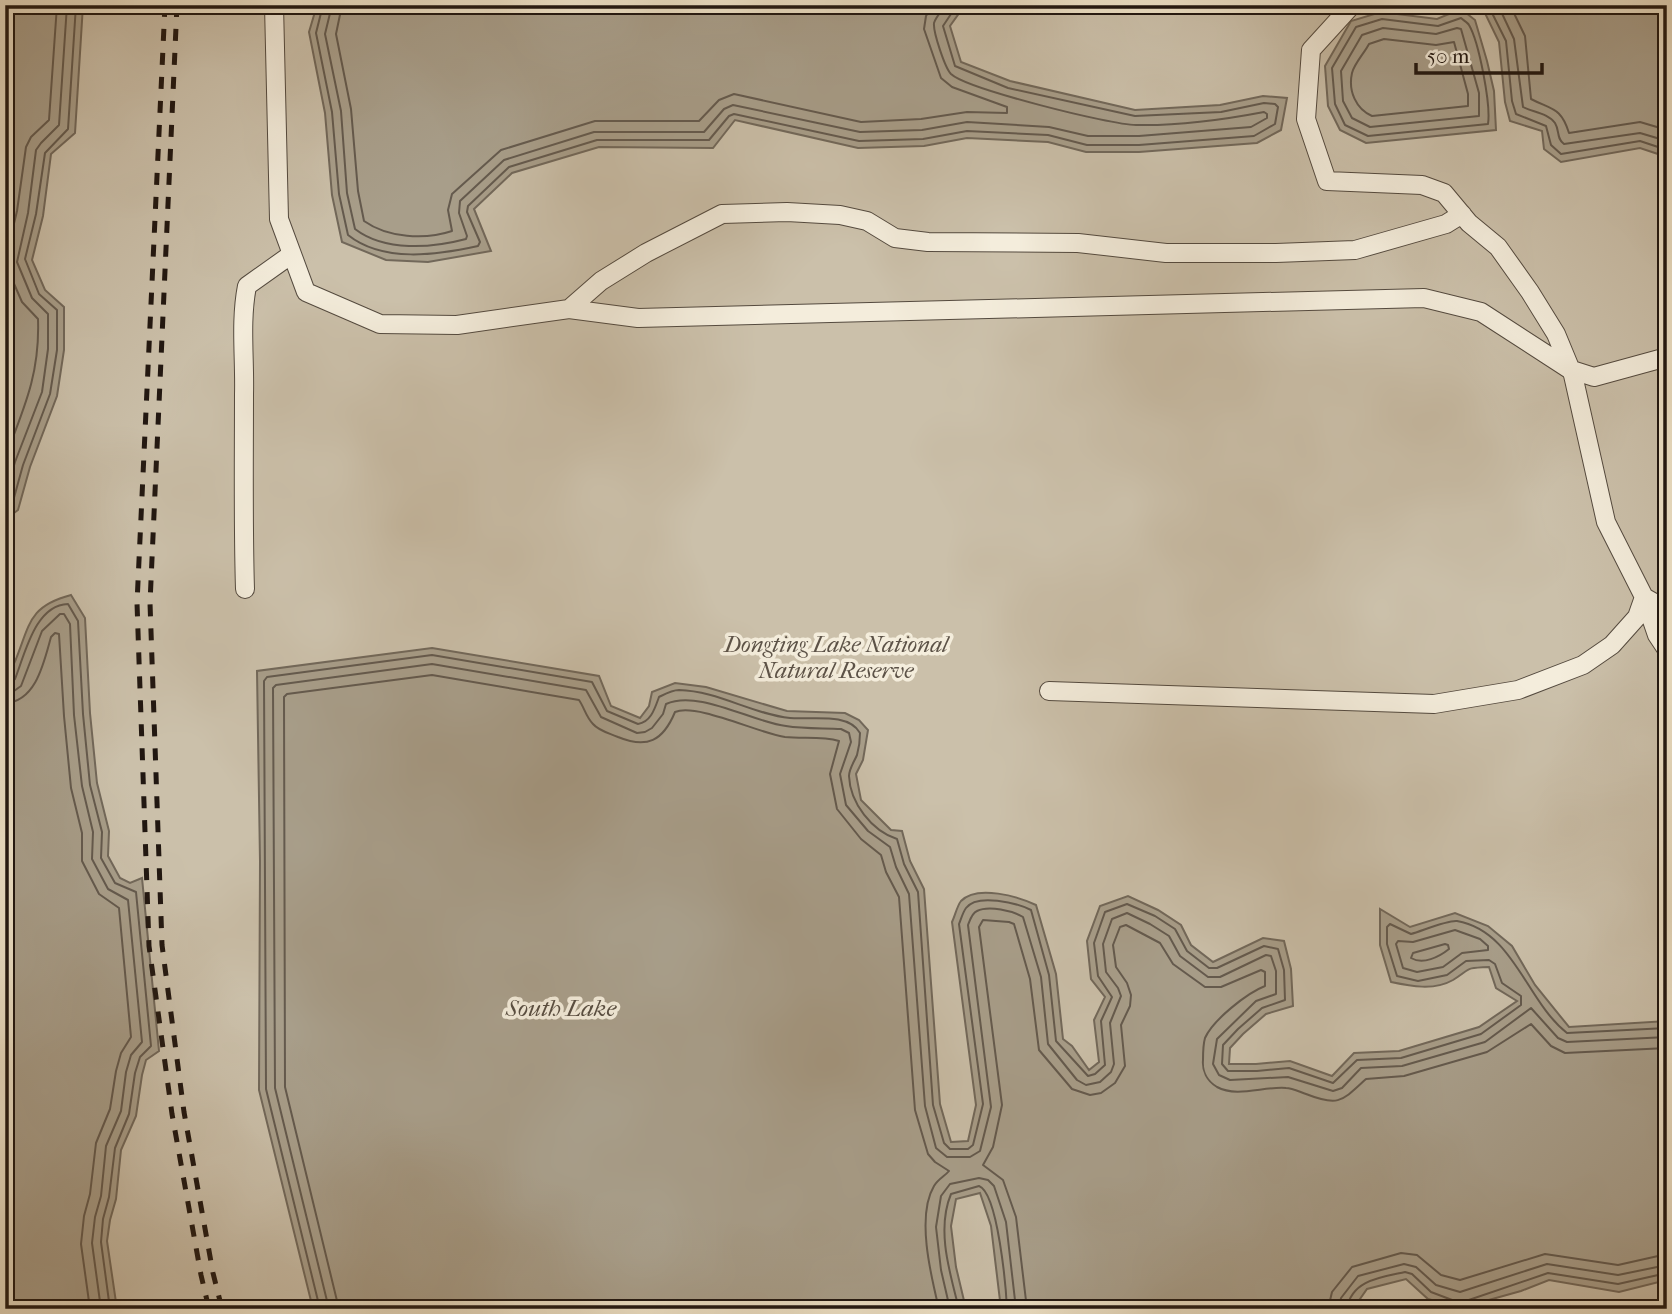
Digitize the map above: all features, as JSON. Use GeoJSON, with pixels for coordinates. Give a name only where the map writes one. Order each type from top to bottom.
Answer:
{"type":"FeatureCollection","features":[{"type":"Feature","properties":{"kind":"street"},"geometry":{"type":"LineString","coordinates":[[274,5],[279,219],[306,292],[380,324],[457,325],[569,309],[638,318],[1424,298],[1481,312],[1569,369],[1594,377],[1667,357]]}},
{"type":"Feature","properties":{"kind":"street"},"geometry":{"type":"LineString","coordinates":[[1352,5],[1311,50],[1306,119],[1327,181],[1422,185],[1444,193],[1462,214],[1498,247],[1556,334],[1573,375],[1606,523],[1644,597],[1657,635],[1667,650]]}},
{"type":"Feature","properties":{"kind":"street"},"geometry":{"type":"LineString","coordinates":[[569,309],[601,281],[634,260],[722,214],[787,212],[840,215],[867,221],[895,238],[928,242],[1078,243],[1166,253],[1356,250],[1446,224],[1462,214]]}},
{"type":"Feature","properties":{"kind":"street"},"geometry":{"type":"LineString","coordinates":[[245,589],[242,508],[245,375],[243,309],[247,286],[292,254]]}},
{"type":"Feature","properties":{"kind":"street"},"geometry":{"type":"LineString","coordinates":[[1644,597],[1667,610]]}},
{"type":"Feature","properties":{"kind":"street"},"geometry":{"type":"LineString","coordinates":[[1049,691],[1434,704],[1518,690],[1583,665],[1612,645],[1637,618],[1644,597]]}},
{"type":"Feature","properties":{"kind":"green space","name":"Dongting Lake National Natural Reserve"},"geometry":{"type":"Polygon","coordinates":[[[5,5],[1667,5],[1667,1309],[5,1309],[5,5]]]}},
{"type":"Feature","properties":{"kind":"water"},"geometry":{"type":"Polygon","coordinates":[[[5,5],[83,5],[75,133],[51,154],[43,216],[32,260],[45,290],[64,307],[64,350],[57,396],[30,467],[18,510],[5,520],[5,5]]]}},
{"type":"Feature","properties":{"kind":"water"},"geometry":{"type":"Polygon","coordinates":[[[317,5],[965,5],[950,26],[961,62],[1010,81],[1135,110],[1220,105],[1263,96],[1287,98],[1281,130],[1257,143],[1139,152],[1086,152],[1048,142],[967,138],[924,146],[858,148],[735,120],[713,148],[599,147],[512,173],[474,209],[491,251],[428,262],[386,260],[342,242],[332,195],[325,113],[309,32],[317,5]]]}},
{"type":"Feature","properties":{"kind":"water"},"geometry":{"type":"Polygon","coordinates":[[[1481,5],[1667,5],[1667,157],[1640,148],[1561,162],[1544,149],[1542,131],[1510,121],[1505,102],[1499,42],[1481,5]]]}},
{"type":"Feature","properties":{"kind":"water"},"geometry":{"type":"Polygon","coordinates":[[[1461,9],[1475,20],[1487,61],[1494,91],[1496,130],[1366,143],[1340,130],[1328,106],[1325,66],[1351,21],[1381,12],[1437,19],[1461,9]]]}},
{"type":"Feature","properties":{"kind":"water"},"geometry":{"type":"Polygon","coordinates":[[[71,595],[85,618],[90,713],[97,783],[109,831],[108,856],[120,878],[130,883],[142,878],[159,1051],[146,1060],[136,1116],[121,1150],[116,1199],[107,1241],[117,1309],[5,1309],[5,679],[13,667],[33,618],[47,605],[71,595]]]}},
{"type":"Feature","properties":{"kind":"water","name":"South Lake"},"geometry":{"type":"Polygon","coordinates":[[[432,648],[599,676],[611,706],[640,718],[649,706],[652,692],[675,683],[706,687],[787,711],[845,713],[859,720],[868,730],[863,760],[856,774],[861,800],[891,830],[902,831],[910,861],[924,889],[940,1104],[951,1142],[968,1141],[976,1105],[952,922],[961,901],[968,896],[977,893],[998,894],[1036,905],[1056,974],[1063,1039],[1072,1046],[1089,1070],[1099,1062],[1094,1020],[1105,997],[1091,979],[1087,941],[1100,906],[1128,896],[1158,910],[1181,925],[1191,945],[1213,962],[1263,938],[1284,941],[1291,969],[1293,1006],[1266,1014],[1243,1034],[1230,1048],[1229,1064],[1290,1061],[1332,1076],[1354,1053],[1399,1051],[1479,1027],[1517,1001],[1496,988],[1489,967],[1469,969],[1438,986],[1391,982],[1380,945],[1380,909],[1410,927],[1455,913],[1488,926],[1512,946],[1535,985],[1569,1027],[1667,1021],[1667,1280],[1619,1292],[1549,1280],[1460,1308],[1428,1299],[1406,1279],[1367,1289],[1353,1309],[1001,1309],[991,1226],[980,1193],[956,1199],[951,1226],[956,1267],[966,1309],[313,1309],[259,1090],[257,671],[432,648]]]}},
{"type":"Feature","properties":{"kind":"railway"},"geometry":{"type":"LineString","coordinates":[[165,5],[137,603],[149,946],[172,1114],[209,1309]]}},
{"type":"Feature","properties":{"kind":"railway"},"geometry":{"type":"LineString","coordinates":[[177,5],[150,603],[162,945],[184,1112],[222,1309]]}}]}
